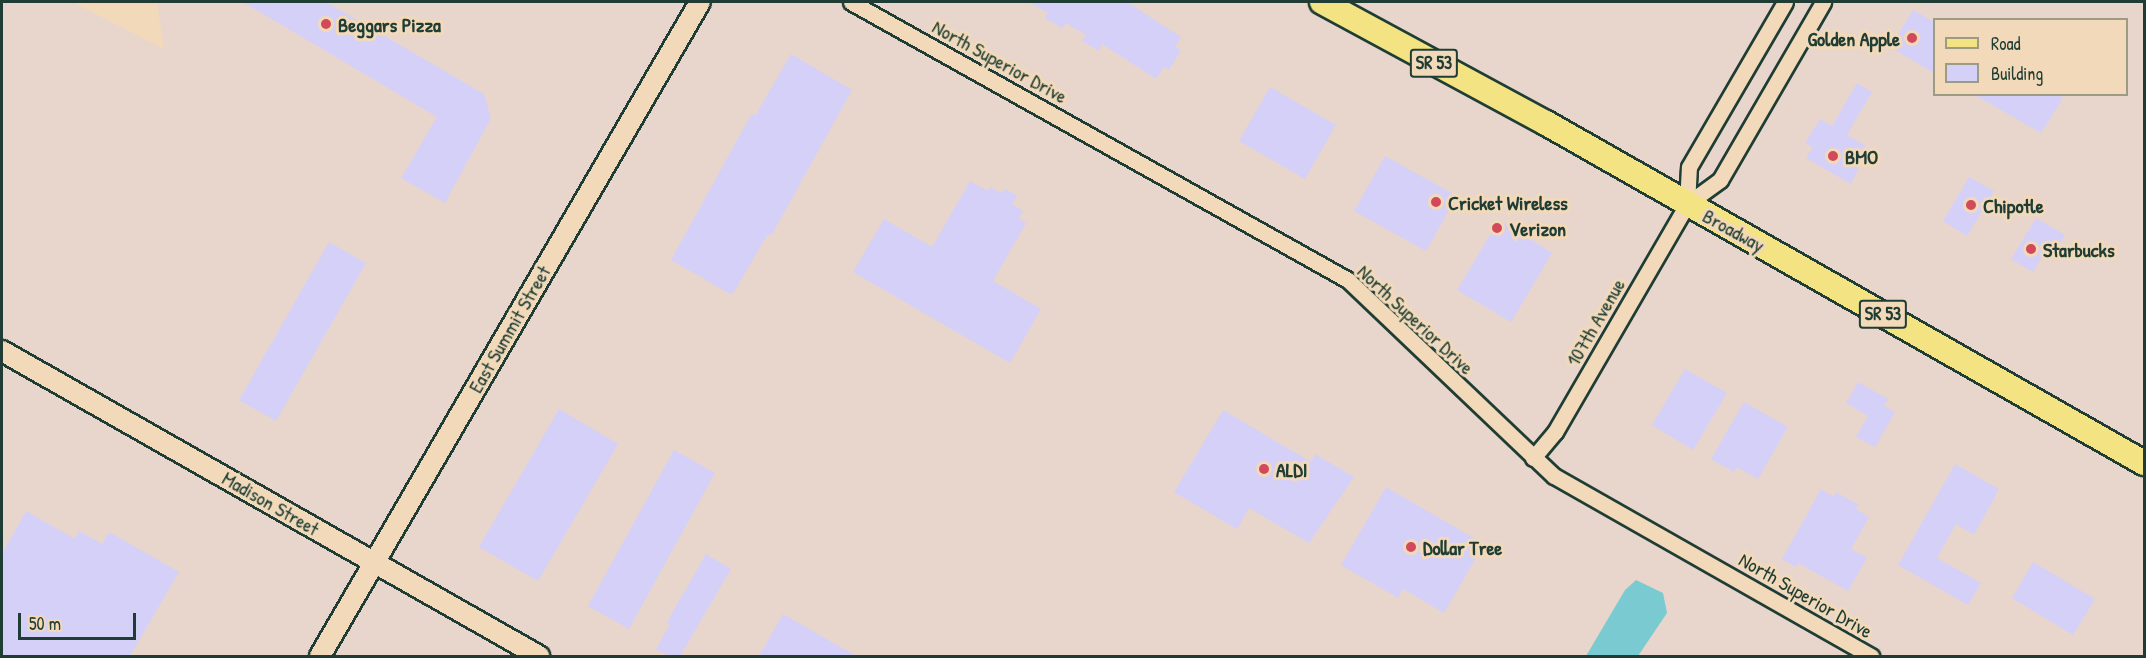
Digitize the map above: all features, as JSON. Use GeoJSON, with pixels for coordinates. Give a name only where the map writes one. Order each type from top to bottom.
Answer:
{"type":"FeatureCollection","features":[{"type":"Feature","properties":{"kind":"main road","name":"Broadway"},"geometry":{"type":"LineString","coordinates":[[1322,2],[1687,204],[2145,463]]}},
{"type":"Feature","properties":{"kind":"street","name":"East Summit Street"},"geometry":{"type":"LineString","coordinates":[[320,657],[700,2]]}},
{"type":"Feature","properties":{"kind":"street","name":"North Superior Drive"},"geometry":{"type":"LineString","coordinates":[[851,2],[1348,280],[1554,476],[1871,657]]}},
{"type":"Feature","properties":{"kind":"street","name":"107th Avenue"},"geometry":{"type":"LineString","coordinates":[[1687,204],[1689,167],[1785,2]]}},
{"type":"Feature","properties":{"kind":"street","name":"107th Avenue"},"geometry":{"type":"LineString","coordinates":[[1533,458],[1555,432],[1687,204],[1720,180],[1823,2]]}},
{"type":"Feature","properties":{"kind":"street","name":"Madison Street"},"geometry":{"type":"LineString","coordinates":[[2,351],[539,657]]}},
{"type":"Feature","properties":{"kind":"shaded area"},"geometry":{"type":"Polygon","coordinates":[[[2,2],[72,2],[164,49],[157,2],[2144,2],[2144,656],[2,656],[2,2]]]}},
{"type":"Feature","properties":{"kind":"water"},"geometry":{"type":"Polygon","coordinates":[[[1636,580],[1663,593],[1667,613],[1638,656],[1586,656],[1625,590],[1636,580]]]}},
{"type":"Feature","properties":{"kind":"building"},"geometry":{"type":"Polygon","coordinates":[[[243,2],[326,2],[484,94],[491,118],[445,203],[401,178],[437,117],[243,2]]]}},
{"type":"Feature","properties":{"kind":"building"},"geometry":{"type":"Polygon","coordinates":[[[1029,2],[1127,2],[1181,37],[1175,47],[1181,50],[1169,70],[1164,67],[1156,79],[1102,44],[1099,51],[1082,41],[1086,35],[1066,23],[1062,28],[1045,18],[1048,13],[1029,2]]]}},
{"type":"Feature","properties":{"kind":"building"},"geometry":{"type":"Polygon","coordinates":[[[1913,10],[1933,21],[1933,72],[1890,47],[1913,10]]]}},
{"type":"Feature","properties":{"kind":"building"},"geometry":{"type":"Polygon","coordinates":[[[791,54],[852,90],[771,236],[768,234],[732,295],[671,260],[752,113],[755,116],[791,54]]]}},
{"type":"Feature","properties":{"kind":"building"},"geometry":{"type":"Polygon","coordinates":[[[1857,83],[1872,92],[1847,135],[1869,148],[1851,184],[1806,158],[1813,147],[1805,143],[1820,119],[1832,126],[1857,83]]]}},
{"type":"Feature","properties":{"kind":"building"},"geometry":{"type":"Polygon","coordinates":[[[1270,87],[1336,125],[1305,179],[1239,141],[1270,87]]]}},
{"type":"Feature","properties":{"kind":"building"},"geometry":{"type":"Polygon","coordinates":[[[1976,96],[2060,96],[2063,98],[2041,133],[1976,96]]]}},
{"type":"Feature","properties":{"kind":"building"},"geometry":{"type":"Polygon","coordinates":[[[1385,156],[1457,196],[1426,251],[1354,211],[1385,156]]]}},
{"type":"Feature","properties":{"kind":"building"},"geometry":{"type":"Polygon","coordinates":[[[1969,177],[1994,191],[1967,236],[1943,221],[1969,177]]]}},
{"type":"Feature","properties":{"kind":"building"},"geometry":{"type":"Polygon","coordinates":[[[970,181],[988,191],[990,187],[1002,193],[1005,189],[1017,196],[1012,204],[1023,211],[1019,218],[1026,223],[993,281],[1041,309],[1010,363],[853,272],[884,219],[932,247],[970,181]]]}},
{"type":"Feature","properties":{"kind":"building"},"geometry":{"type":"Polygon","coordinates":[[[2036,218],[2065,235],[2052,256],[2045,252],[2033,272],[2011,259],[2036,218]]]}},
{"type":"Feature","properties":{"kind":"building"},"geometry":{"type":"Polygon","coordinates":[[[1499,220],[1552,253],[1511,322],[1457,290],[1499,220]]]}},
{"type":"Feature","properties":{"kind":"building"},"geometry":{"type":"Polygon","coordinates":[[[329,242],[366,263],[276,421],[239,400],[329,242]]]}},
{"type":"Feature","properties":{"kind":"building"},"geometry":{"type":"Polygon","coordinates":[[[1685,369],[1727,393],[1693,450],[1652,425],[1685,369]]]}},
{"type":"Feature","properties":{"kind":"building"},"geometry":{"type":"Polygon","coordinates":[[[1858,382],[1888,399],[1884,406],[1895,412],[1875,447],[1856,437],[1868,416],[1846,403],[1858,382]]]}},
{"type":"Feature","properties":{"kind":"building"},"geometry":{"type":"Polygon","coordinates":[[[1744,402],[1788,427],[1758,479],[1737,467],[1734,472],[1711,459],[1744,402]]]}},
{"type":"Feature","properties":{"kind":"building"},"geometry":{"type":"Polygon","coordinates":[[[559,409],[618,444],[538,581],[479,547],[559,409]]]}},
{"type":"Feature","properties":{"kind":"building","name":"ALDI"},"geometry":{"type":"Polygon","coordinates":[[[1223,410],[1311,462],[1315,454],[1354,477],[1309,543],[1249,508],[1237,529],[1174,492],[1223,410]]]}},
{"type":"Feature","properties":{"kind":"building"},"geometry":{"type":"Polygon","coordinates":[[[674,450],[715,473],[629,629],[588,606],[674,450]]]}},
{"type":"Feature","properties":{"kind":"building"},"geometry":{"type":"Polygon","coordinates":[[[1955,464],[1999,489],[1974,535],[1956,524],[1937,558],[1981,583],[1968,605],[1898,565],[1955,464]]]}},
{"type":"Feature","properties":{"kind":"building"},"geometry":{"type":"Polygon","coordinates":[[[1386,487],[1484,544],[1444,613],[1403,589],[1398,598],[1341,565],[1386,487]]]}},
{"type":"Feature","properties":{"kind":"building"},"geometry":{"type":"Polygon","coordinates":[[[1821,489],[1834,497],[1836,492],[1859,505],[1856,509],[1869,517],[1851,549],[1867,558],[1848,591],[1798,563],[1796,567],[1782,559],[1821,489]]]}},
{"type":"Feature","properties":{"kind":"building"},"geometry":{"type":"Polygon","coordinates":[[[26,511],[75,539],[79,531],[102,544],[109,532],[179,572],[130,656],[2,656],[2,554],[26,511]]]}},
{"type":"Feature","properties":{"kind":"building"},"geometry":{"type":"Polygon","coordinates":[[[706,554],[731,569],[680,656],[669,656],[656,649],[670,624],[667,622],[706,554]]]}},
{"type":"Feature","properties":{"kind":"building"},"geometry":{"type":"Polygon","coordinates":[[[2033,562],[2095,599],[2073,635],[2012,598],[2033,562]]]}},
{"type":"Feature","properties":{"kind":"building"},"geometry":{"type":"Polygon","coordinates":[[[783,614],[856,656],[759,656],[783,614]]]}},
{"type":"Feature","properties":{"kind":"place","name":"Beggars Pizza"},"geometry":{"type":"Point","coordinates":[326,24]}},
{"type":"Feature","properties":{"kind":"place","name":"Golden Apple"},"geometry":{"type":"Point","coordinates":[1912,38]}},
{"type":"Feature","properties":{"kind":"place","name":"BMO"},"geometry":{"type":"Point","coordinates":[1833,156]}},
{"type":"Feature","properties":{"kind":"place","name":"Cricket Wireless"},"geometry":{"type":"Point","coordinates":[1436,202]}},
{"type":"Feature","properties":{"kind":"place","name":"Chipotle"},"geometry":{"type":"Point","coordinates":[1971,205]}},
{"type":"Feature","properties":{"kind":"place","name":"Verizon"},"geometry":{"type":"Point","coordinates":[1497,228]}},
{"type":"Feature","properties":{"kind":"place","name":"Starbucks"},"geometry":{"type":"Point","coordinates":[2031,249]}},
{"type":"Feature","properties":{"kind":"place","name":"ALDI"},"geometry":{"type":"Point","coordinates":[1264,469]}},
{"type":"Feature","properties":{"kind":"place","name":"Dollar Tree"},"geometry":{"type":"Point","coordinates":[1411,547]}}]}
